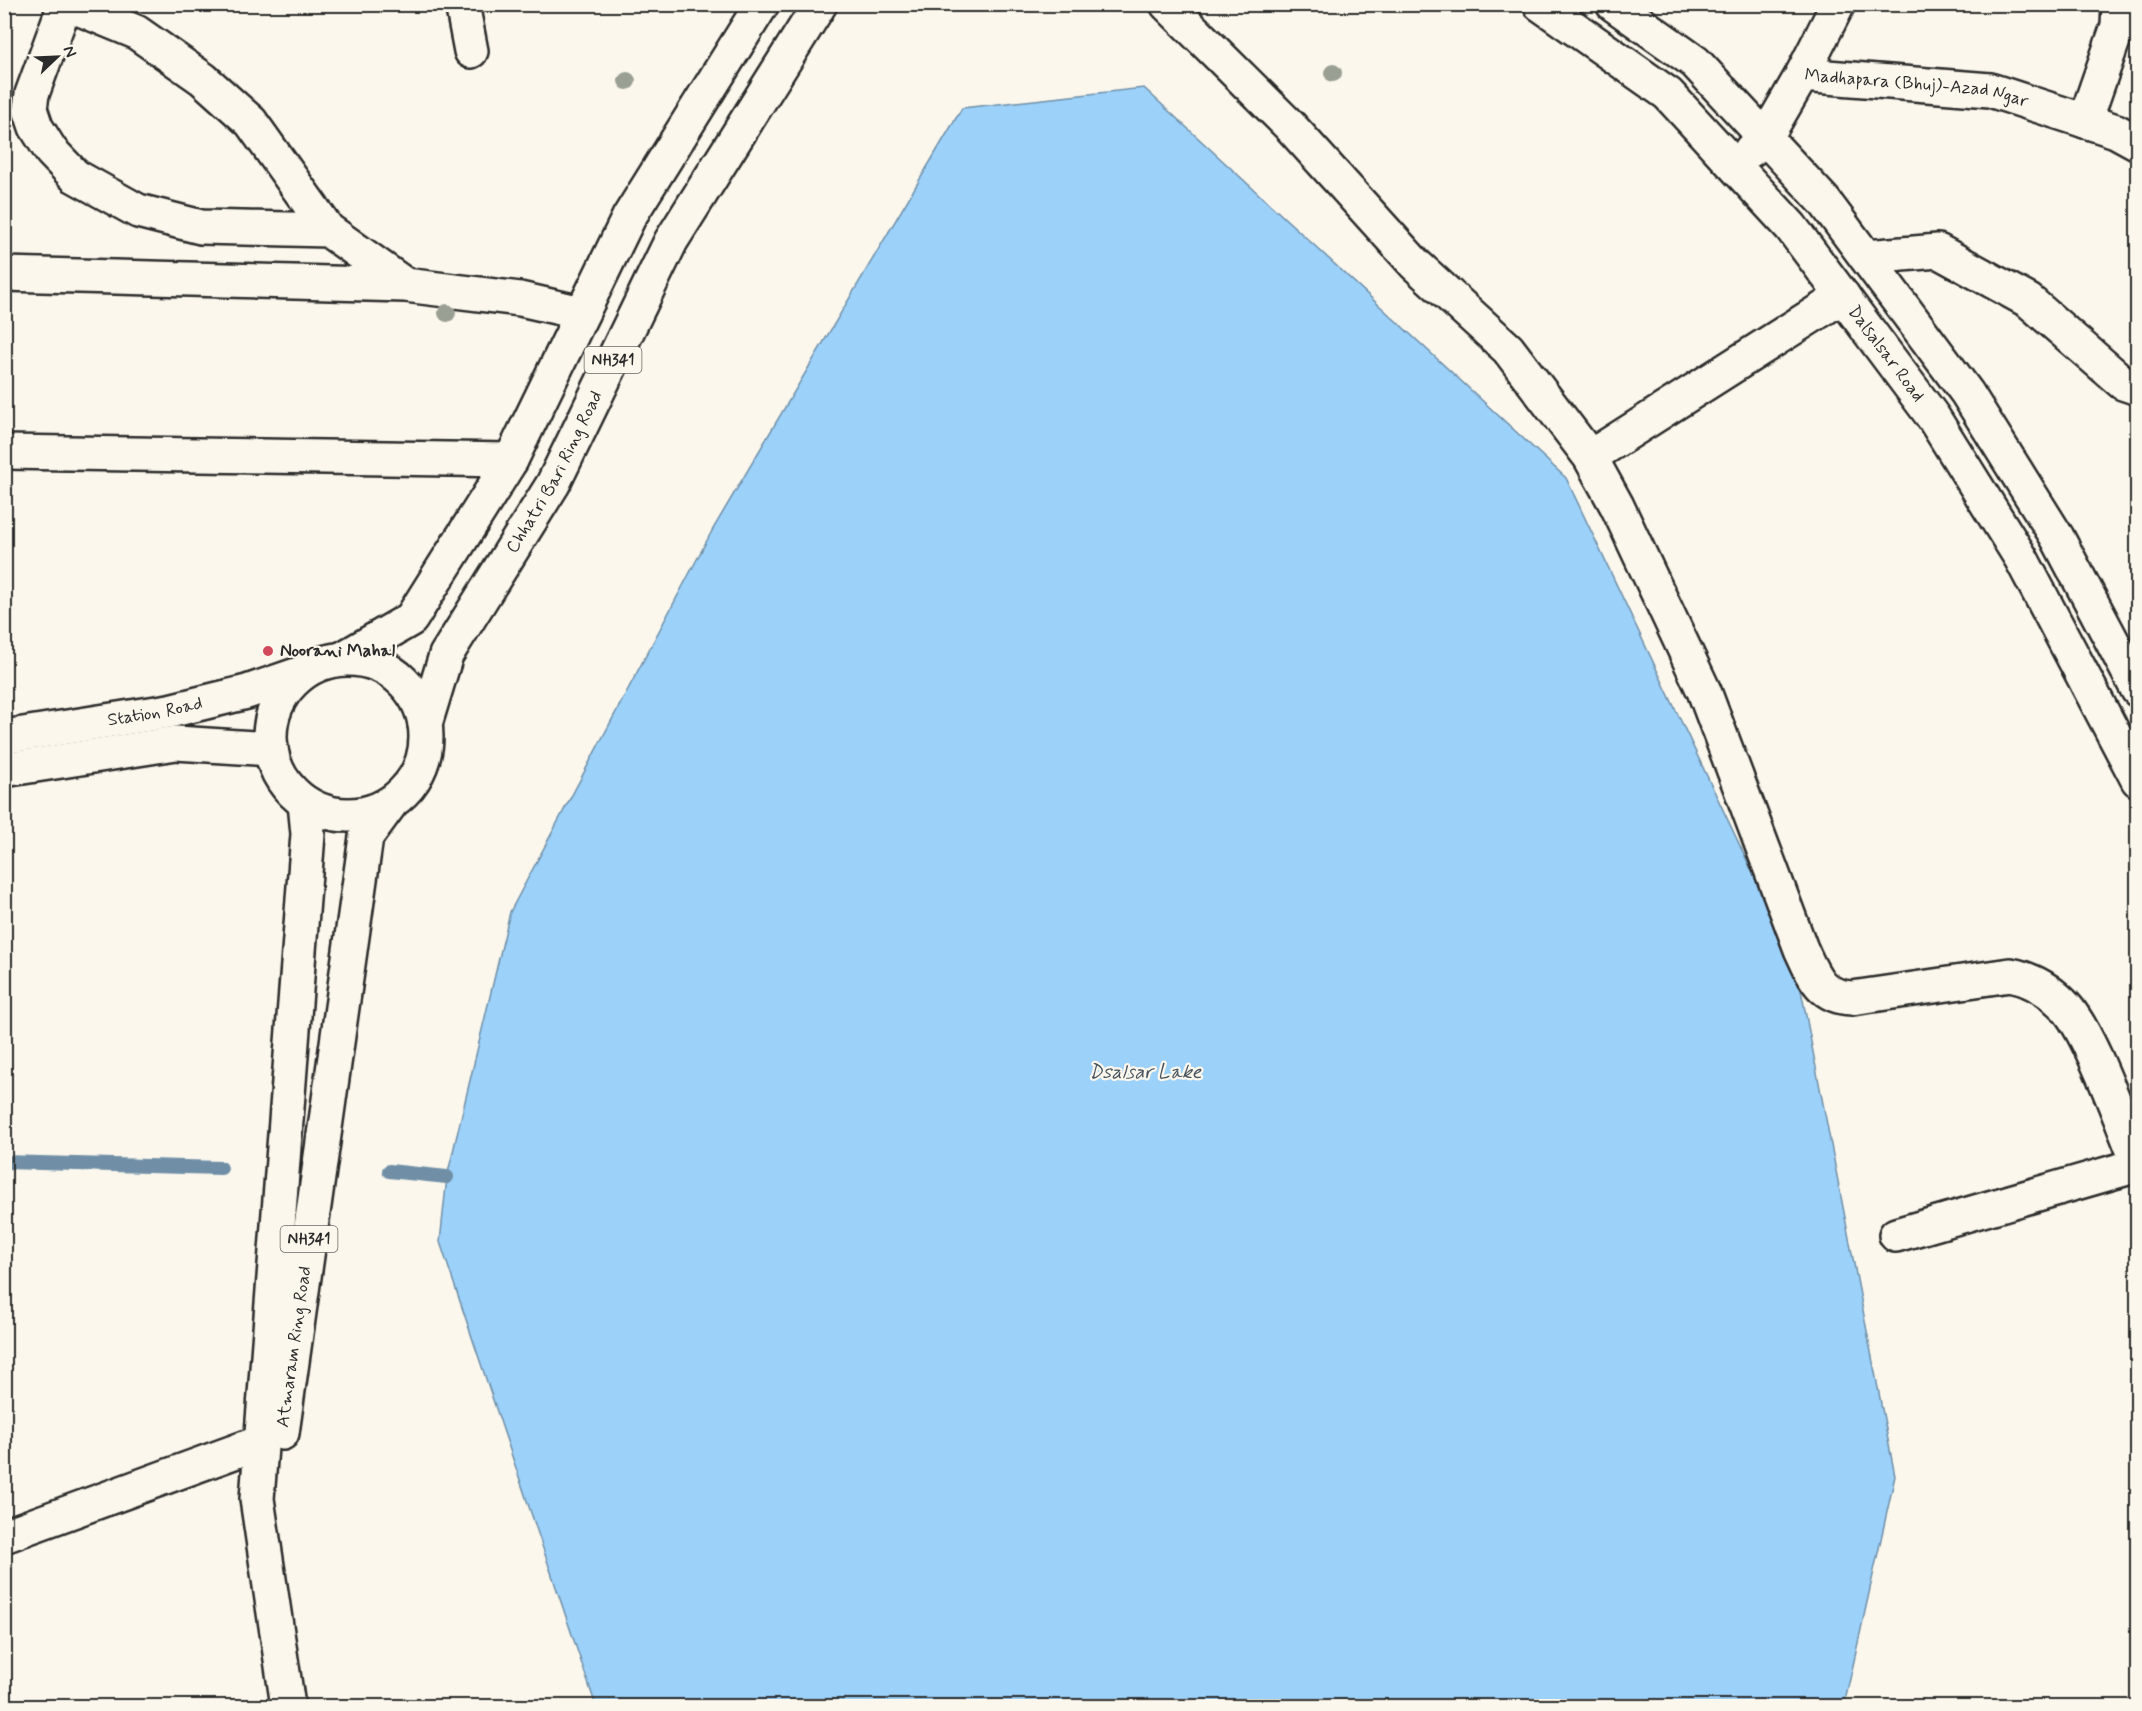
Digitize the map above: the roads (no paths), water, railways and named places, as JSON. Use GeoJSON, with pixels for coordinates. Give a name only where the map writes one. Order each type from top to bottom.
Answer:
{"type":"FeatureCollection","features":[{"type":"Feature","properties":{"kind":"main road"},"geometry":{"type":"LineString","coordinates":[[328,230],[201,227],[138,211],[75,176],[51,151],[36,127],[30,109],[32,94],[66,4],[135,32],[203,79],[251,122],[328,230],[405,285]]}},
{"type":"Feature","properties":{"kind":"main road"},"geometry":{"type":"LineString","coordinates":[[462,4],[471,51]]}},
{"type":"Feature","properties":{"kind":"main road","name":"NH341"},"geometry":{"type":"LineString","coordinates":[[342,659],[411,619],[511,460],[629,217],[762,4]]}},
{"type":"Feature","properties":{"kind":"main road","name":"Chhatri Bari Ring Road"},"geometry":{"type":"LineString","coordinates":[[425,724],[446,655],[553,484],[671,241],[820,4]]}},
{"type":"Feature","properties":{"kind":"main road"},"geometry":{"type":"LineString","coordinates":[[1167,4],[1291,127],[1415,264],[1508,349],[1590,457],[1617,506],[1704,691],[1801,949],[1820,984],[1829,994],[1852,998],[2010,975],[2029,979],[2064,1004],[2083,1033],[2138,1163],[1896,1235]]}},
{"type":"Feature","properties":{"kind":"main road","name":"Dalsalsar Road"},"geometry":{"type":"LineString","coordinates":[[1540,4],[1668,94],[1791,227],[1933,417],[2021,558],[2138,780]]}},
{"type":"Feature","properties":{"kind":"main road"},"geometry":{"type":"LineString","coordinates":[[1613,4],[1695,62],[1824,201],[1973,402],[2057,537],[2138,690]]}},
{"type":"Feature","properties":{"kind":"main road"},"geometry":{"type":"LineString","coordinates":[[1802,75],[1838,4]]}},
{"type":"Feature","properties":{"kind":"main road"},"geometry":{"type":"LineString","coordinates":[[2085,121],[2118,26],[2119,4]]}},
{"type":"Feature","properties":{"kind":"main road","name":"Madhapara (Bhuj)-Azad Ngar"},"geometry":{"type":"LineString","coordinates":[[1734,165],[1766,137],[1802,75],[1990,90],[2085,121],[2138,143]]}},
{"type":"Feature","properties":{"kind":"main road"},"geometry":{"type":"LineString","coordinates":[[1866,257],[1938,251],[2030,301],[2123,382],[2138,388]]}},
{"type":"Feature","properties":{"kind":"main road"},"geometry":{"type":"LineString","coordinates":[[4,274],[405,285],[520,298],[582,313]]}},
{"type":"Feature","properties":{"kind":"main road"},"geometry":{"type":"LineString","coordinates":[[1590,457],[1843,296]]}},
{"type":"Feature","properties":{"kind":"main road"},"geometry":{"type":"LineString","coordinates":[[4,452],[511,460]]}},
{"type":"Feature","properties":{"kind":"main road","name":"NH341"},"geometry":{"type":"LineString","coordinates":[[342,659],[365,660],[386,668],[405,682],[418,701],[425,724],[426,746],[420,768],[408,788],[391,803],[371,812],[348,816],[326,813],[305,803],[289,788],[277,770],[271,749],[270,728],[276,707],[286,688],[302,673],[321,663],[342,659]]}},
{"type":"Feature","properties":{"kind":"main road","name":"Station Road"},"geometry":{"type":"LineString","coordinates":[[4,737],[169,711],[247,692],[302,673]]}},
{"type":"Feature","properties":{"kind":"main road","name":"Station Road"},"geometry":{"type":"LineString","coordinates":[[4,770],[176,743],[271,749]]}},
{"type":"Feature","properties":{"kind":"main road","name":"Atmaram Ring Road"},"geometry":{"type":"LineString","coordinates":[[286,1696],[257,1499],[308,834],[305,803]]}},
{"type":"Feature","properties":{"kind":"main road","name":"Atmaram Ring Road"},"geometry":{"type":"LineString","coordinates":[[286,1696],[275,1478],[366,837],[391,803]]}},
{"type":"Feature","properties":{"kind":"main road"},"geometry":{"type":"LineString","coordinates":[[4,1536],[261,1442]]}},
{"type":"Feature","properties":{"kind":"water","name":"Dsalsar Lake"},"geometry":{"type":"Polygon","coordinates":[[[1144,88],[1566,478],[1796,964],[1895,1476],[1844,1706],[596,1706],[440,1242],[447,1177],[510,912],[713,529],[962,108],[1144,88]]]}},
{"type":"Feature","properties":{"kind":"waterway"},"geometry":{"type":"LineString","coordinates":[[4,1162],[221,1168]]}},
{"type":"Feature","properties":{"kind":"waterway"},"geometry":{"type":"LineString","coordinates":[[389,1171],[447,1177]]}},
{"type":"Feature","properties":{"kind":"place","name":"Noorani Mahal"},"geometry":{"type":"Point","coordinates":[268,651]}}]}
